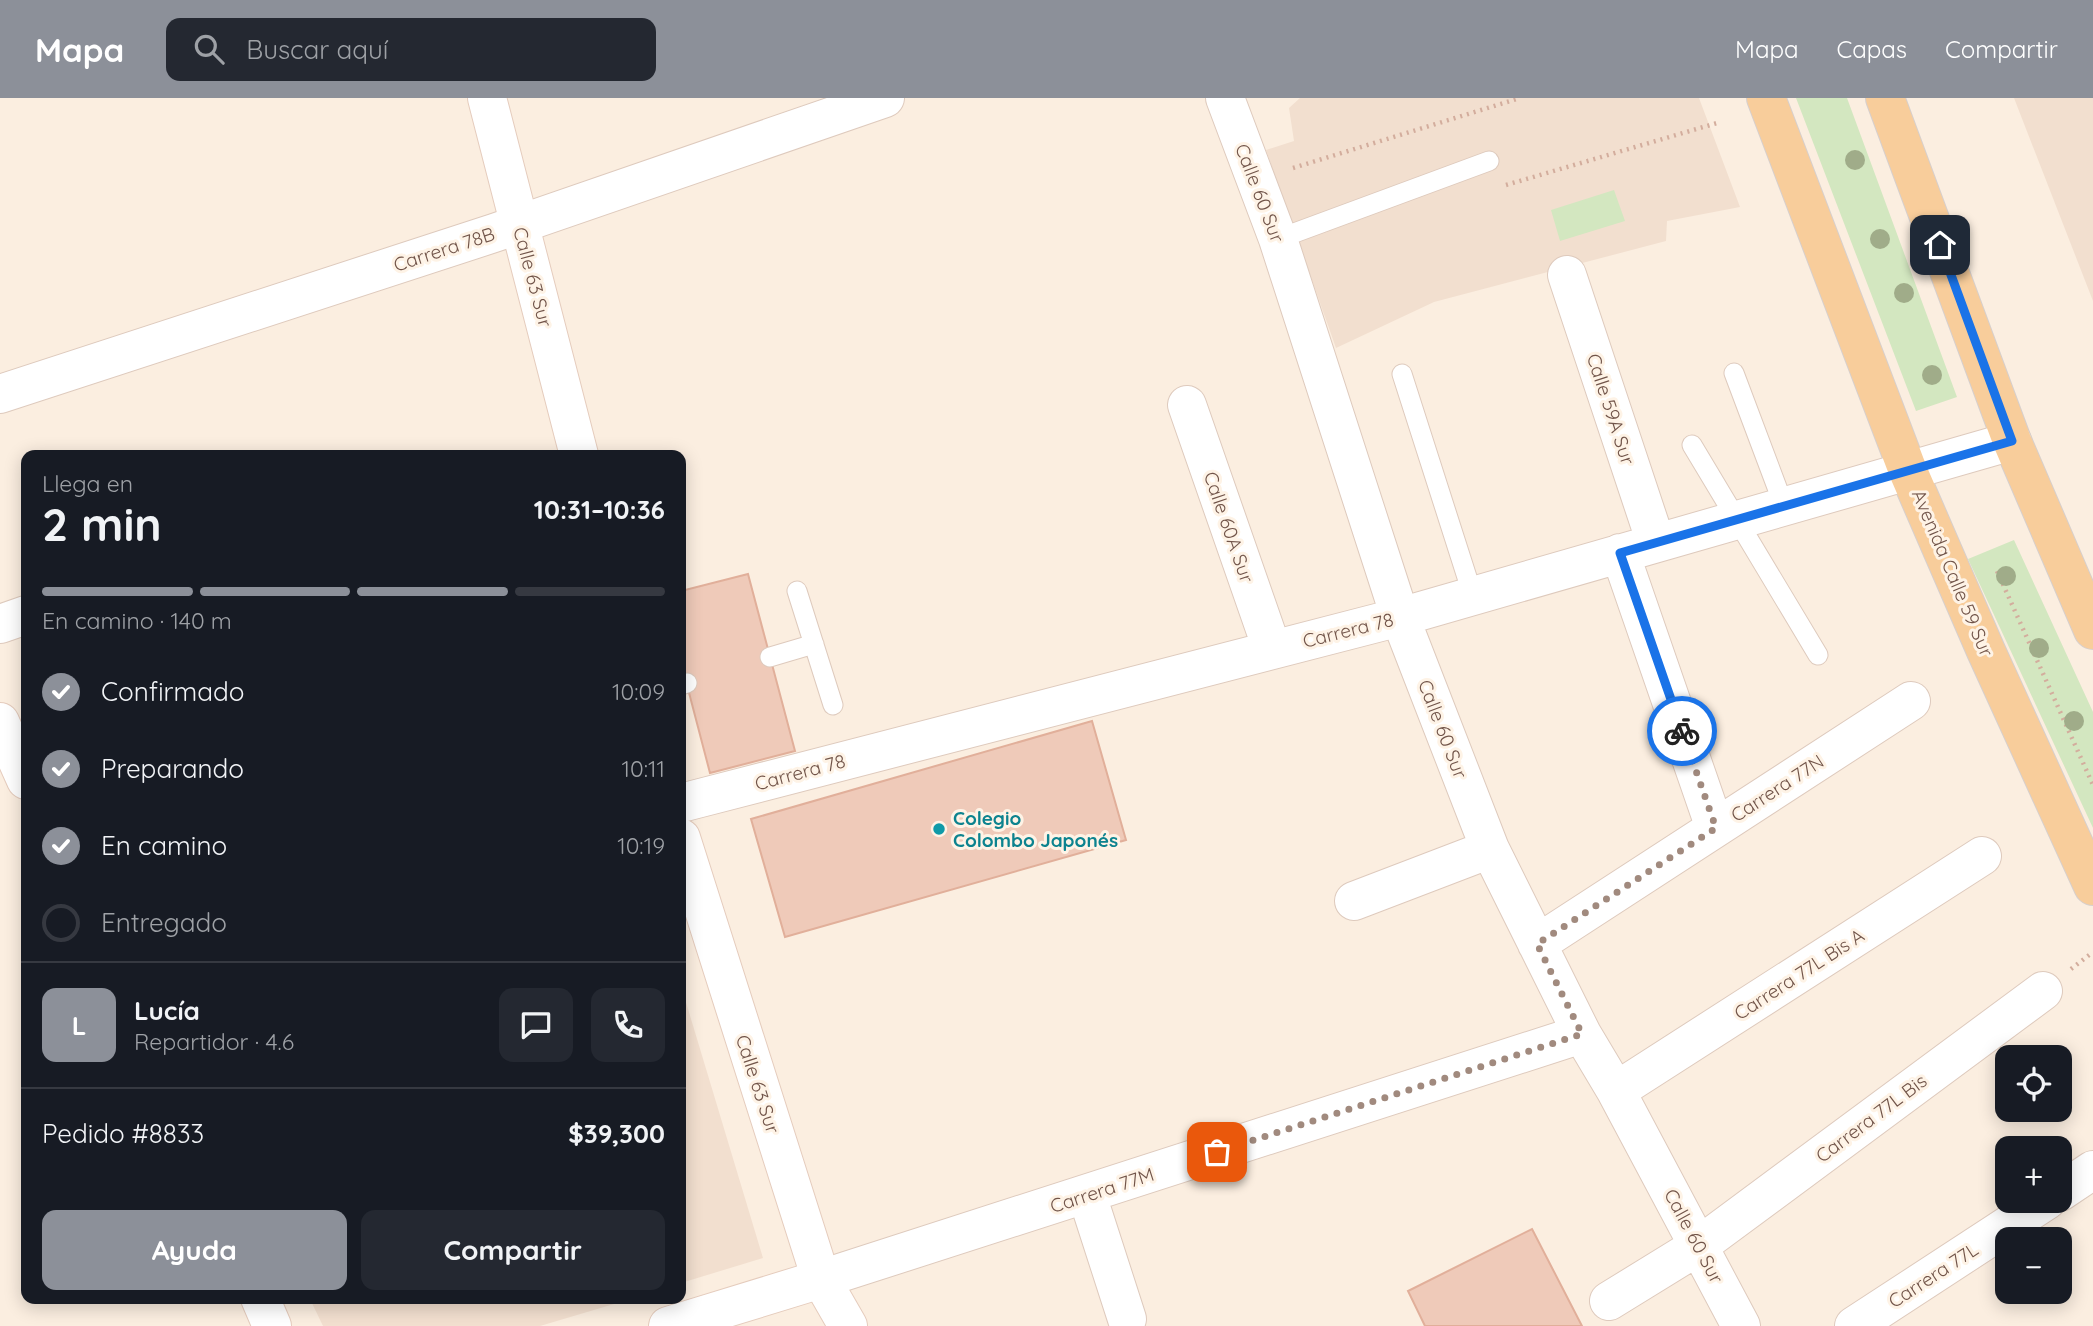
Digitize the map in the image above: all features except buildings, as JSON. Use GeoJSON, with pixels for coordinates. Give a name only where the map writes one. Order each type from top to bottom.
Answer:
{"type":"FeatureCollection","features":[{"type":"Feature","properties":{"kind":"main road","name":"Avenida Calle 59 Sur"},"geometry":{"type":"LineString","coordinates":[[1766,98],[1908,471],[2093,886]]}},
{"type":"Feature","properties":{"kind":"main road"},"geometry":{"type":"LineString","coordinates":[[1885,98],[2012,441],[2093,630]]}},
{"type":"Feature","properties":{"kind":"street","name":"Calle 63 Sur"},"geometry":{"type":"LineString","coordinates":[[487,98],[578,450]]}},
{"type":"Feature","properties":{"kind":"street","name":"Carrera 78B"},"geometry":{"type":"LineString","coordinates":[[0,394],[519,225],[885,98]]}},
{"type":"Feature","properties":{"kind":"street","name":"Calle 60 Sur"},"geometry":{"type":"LineString","coordinates":[[1225,98],[1278,239],[1400,617],[1490,849],[1582,1034],[1700,1245],[1741,1326]]}},
{"type":"Feature","properties":{"kind":"street","name":"Calle 59A Sur"},"geometry":{"type":"LineString","coordinates":[[1567,275],[1656,543]]}},
{"type":"Feature","properties":{"kind":"street","name":"Calle 60A Sur"},"geometry":{"type":"LineString","coordinates":[[1187,405],[1272,649]]}},
{"type":"Feature","properties":{"kind":"street","name":"Carrera 78"},"geometry":{"type":"LineString","coordinates":[[686,802],[1400,617],[2012,441]]}},
{"type":"Feature","properties":{"kind":"street"},"geometry":{"type":"LineString","coordinates":[[1620,553],[1716,828]]}},
{"type":"Feature","properties":{"kind":"street"},"geometry":{"type":"LineString","coordinates":[[0,624],[21,617]]}},
{"type":"Feature","properties":{"kind":"street","name":"Carrera 77N"},"geometry":{"type":"LineString","coordinates":[[1537,944],[1911,701]]}},
{"type":"Feature","properties":{"kind":"street"},"geometry":{"type":"LineString","coordinates":[[0,722],[16,773]]}},
{"type":"Feature","properties":{"kind":"street"},"geometry":{"type":"LineString","coordinates":[[1354,901],[1490,849]]}},
{"type":"Feature","properties":{"kind":"street","name":"Carrera 77L Bis A"},"geometry":{"type":"LineString","coordinates":[[1616,1091],[1982,856]]}},
{"type":"Feature","properties":{"kind":"street","name":"Calle 63 Sur"},"geometry":{"type":"LineString","coordinates":[[686,872],[691,907],[821,1279],[848,1326]]}},
{"type":"Feature","properties":{"kind":"street","name":"Carrera 77L Bis"},"geometry":{"type":"LineString","coordinates":[[1609,1301],[1700,1245],[2043,991]]}},
{"type":"Feature","properties":{"kind":"street","name":"Carrera 77M"},"geometry":{"type":"LineString","coordinates":[[668,1326],[1087,1195],[1582,1034]]}},
{"type":"Feature","properties":{"kind":"street"},"geometry":{"type":"LineString","coordinates":[[2072,1184],[2093,1170]]}},
{"type":"Feature","properties":{"kind":"street"},"geometry":{"type":"LineString","coordinates":[[1087,1195],[1127,1319]]}},
{"type":"Feature","properties":{"kind":"street","name":"Carrera 77L"},"geometry":{"type":"LineString","coordinates":[[1854,1326],[2027,1213]]}},
{"type":"Feature","properties":{"kind":"street"},"geometry":{"type":"LineString","coordinates":[[263,1304],[272,1326]]}},
{"type":"Feature","properties":{"kind":"lane"},"geometry":{"type":"LineString","coordinates":[[1278,239],[1489,161]]}},
{"type":"Feature","properties":{"kind":"lane"},"geometry":{"type":"LineString","coordinates":[[1734,373],[1784,506]]}},
{"type":"Feature","properties":{"kind":"lane"},"geometry":{"type":"LineString","coordinates":[[1402,374],[1473,596]]}},
{"type":"Feature","properties":{"kind":"lane"},"geometry":{"type":"LineString","coordinates":[[1692,445],[1818,655]]}},
{"type":"Feature","properties":{"kind":"lane"},"geometry":{"type":"LineString","coordinates":[[797,591],[833,705]]}},
{"type":"Feature","properties":{"kind":"lane"},"geometry":{"type":"LineString","coordinates":[[770,657],[814,645]]}},
{"type":"Feature","properties":{"kind":"path"},"geometry":{"type":"LineString","coordinates":[[1284,171],[1520,98]]}},
{"type":"Feature","properties":{"kind":"shaded area"},"geometry":{"type":"Polygon","coordinates":[[[1300,98],[1699,98],[1740,207],[1667,221],[1666,241],[1434,302],[1336,348],[1266,150],[1294,141],[1289,108],[1300,98]]]}},
{"type":"Feature","properties":{"kind":"shaded area"},"geometry":{"type":"Polygon","coordinates":[[[2014,98],[2093,98],[2093,301],[2014,98]]]}},
{"type":"Feature","properties":{"kind":"shaded area"},"geometry":{"type":"Polygon","coordinates":[[[686,1002],[763,1258],[686,1281],[686,1002]]]}},
{"type":"Feature","properties":{"kind":"shaded area"},"geometry":{"type":"Polygon","coordinates":[[[312,1304],[614,1304],[540,1326],[323,1326],[312,1304]]]}},
{"type":"Feature","properties":{"kind":"green space"},"geometry":{"type":"Polygon","coordinates":[[[1796,98],[1847,98],[1957,397],[1916,411],[1796,98]]]}},
{"type":"Feature","properties":{"kind":"green space"},"geometry":{"type":"Polygon","coordinates":[[[1614,190],[1625,221],[1560,241],[1551,210],[1614,190]]]}},
{"type":"Feature","properties":{"kind":"green space"},"geometry":{"type":"Polygon","coordinates":[[[2014,540],[2093,712],[2093,828],[1968,559],[2014,540]]]}},
{"type":"Feature","properties":{"kind":"way so far"},"geometry":{"type":"LineString","coordinates":[[1217,1152],[1582,1034],[1537,944],[1716,828],[1682,731]]}},
{"type":"Feature","properties":{"kind":"place","name":"Colegio Colombo Japonés"},"geometry":{"type":"Point","coordinates":[939,829]}},
{"type":"Feature","properties":{"kind":"route"},"geometry":{"type":"LineString","coordinates":[[1682,731],[1620,553],[2012,441],[1940,245]]}}]}
